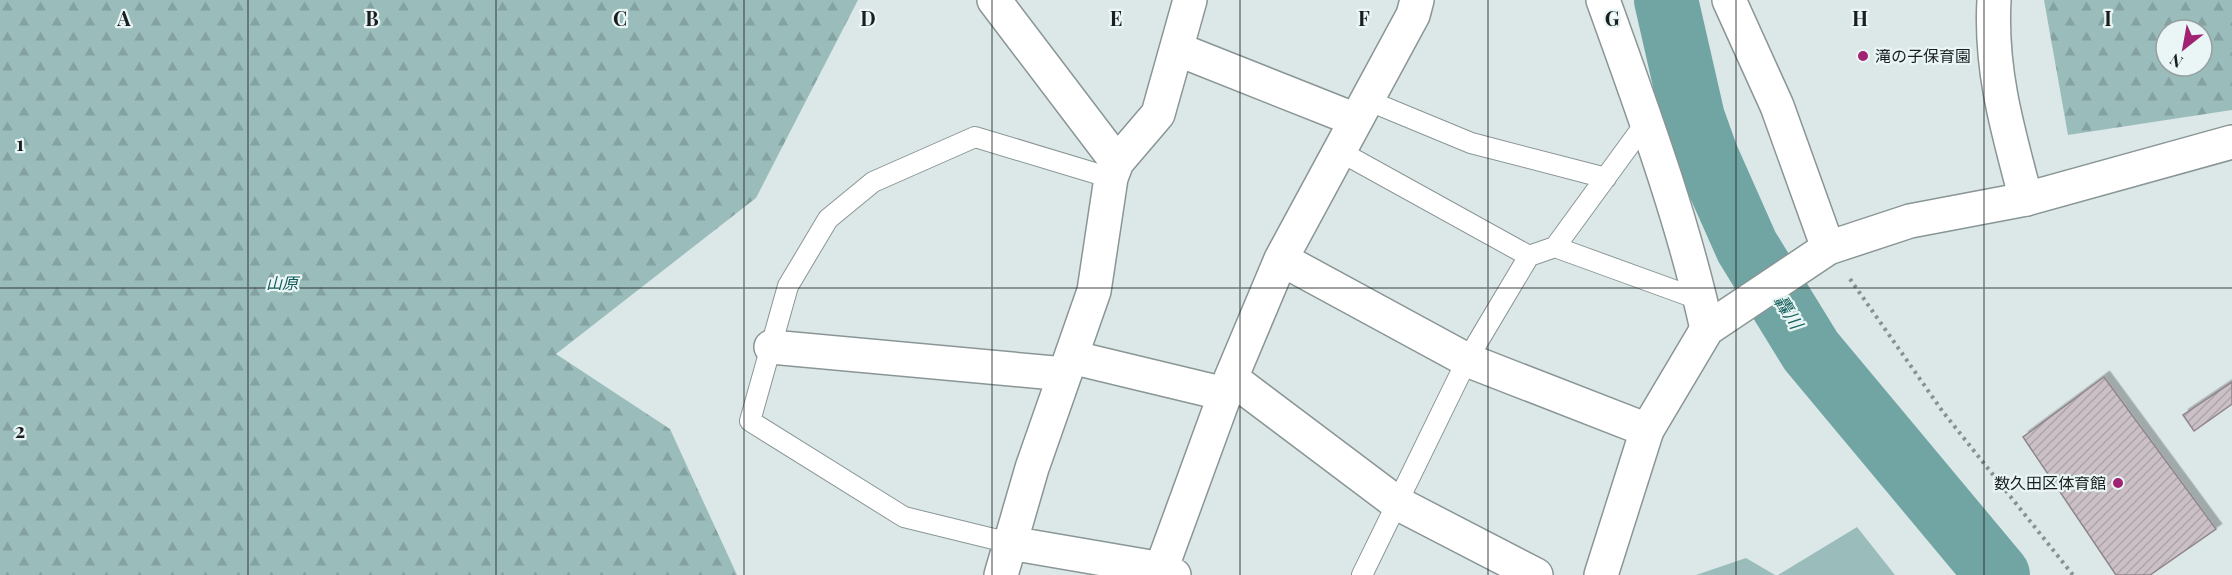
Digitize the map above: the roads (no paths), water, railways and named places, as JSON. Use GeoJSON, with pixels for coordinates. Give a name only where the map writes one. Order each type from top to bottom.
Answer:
{"type":"FeatureCollection","features":[{"type":"Feature","properties":{"kind":"street"},"geometry":{"type":"LineString","coordinates":[[994,0],[1114,170]]}},
{"type":"Feature","properties":{"kind":"street"},"geometry":{"type":"LineString","coordinates":[[1001,575],[1032,468],[1094,291],[1114,170],[1158,114],[1190,0]]}},
{"type":"Feature","properties":{"kind":"street"},"geometry":{"type":"LineString","coordinates":[[1010,543],[1165,573],[1228,386],[1281,259],[1413,15],[1417,0]]}},
{"type":"Feature","properties":{"kind":"street"},"geometry":{"type":"LineString","coordinates":[[1729,0],[1776,106],[1828,248]]}},
{"type":"Feature","properties":{"kind":"street"},"geometry":{"type":"LineString","coordinates":[[1994,0],[1992,37],[2000,104],[2026,199]]}},
{"type":"Feature","properties":{"kind":"street"},"geometry":{"type":"LineString","coordinates":[[1602,1],[1647,121],[1682,229],[1704,315]]}},
{"type":"Feature","properties":{"kind":"street"},"geometry":{"type":"LineString","coordinates":[[1177,49],[1361,110]]}},
{"type":"Feature","properties":{"kind":"street"},"geometry":{"type":"LineString","coordinates":[[1601,575],[1647,430],[1704,315],[1828,248],[1910,221],[2026,199],[2232,142]]}},
{"type":"Feature","properties":{"kind":"street"},"geometry":{"type":"LineString","coordinates":[[1281,259],[1467,360],[1647,430]]}},
{"type":"Feature","properties":{"kind":"street"},"geometry":{"type":"LineString","coordinates":[[771,347],[1068,365],[1228,386],[1397,503],[1536,575]]}},
{"type":"Feature","properties":{"kind":"lane"},"geometry":{"type":"LineString","coordinates":[[1361,110],[1471,143],[1606,178]]}},
{"type":"Feature","properties":{"kind":"lane"},"geometry":{"type":"LineString","coordinates":[[1362,575],[1467,360],[1529,256],[1555,247],[1647,121]]}},
{"type":"Feature","properties":{"kind":"lane"},"geometry":{"type":"LineString","coordinates":[[1010,543],[904,517],[750,421],[788,286],[828,219],[873,182],[975,137],[1114,170]]}},
{"type":"Feature","properties":{"kind":"lane"},"geometry":{"type":"LineString","coordinates":[[1339,151],[1529,256]]}},
{"type":"Feature","properties":{"kind":"lane"},"geometry":{"type":"LineString","coordinates":[[1555,247],[1704,315]]}},
{"type":"Feature","properties":{"kind":"waterway","name":"轟川"},"geometry":{"type":"LineString","coordinates":[[1666,0],[1693,118],[1707,157],[1747,247],[1811,351],[1998,575]]}},
{"type":"Feature","properties":{"kind":"place","name":"滝の子保育園"},"geometry":{"type":"Point","coordinates":[1863,56]}},
{"type":"Feature","properties":{"kind":"place","name":"数久田区体育館"},"geometry":{"type":"Point","coordinates":[2118,483]}},
{"type":"Feature","properties":{"kind":"park label","name":"山原"},"geometry":{"type":"Point","coordinates":[282,283]}}]}
